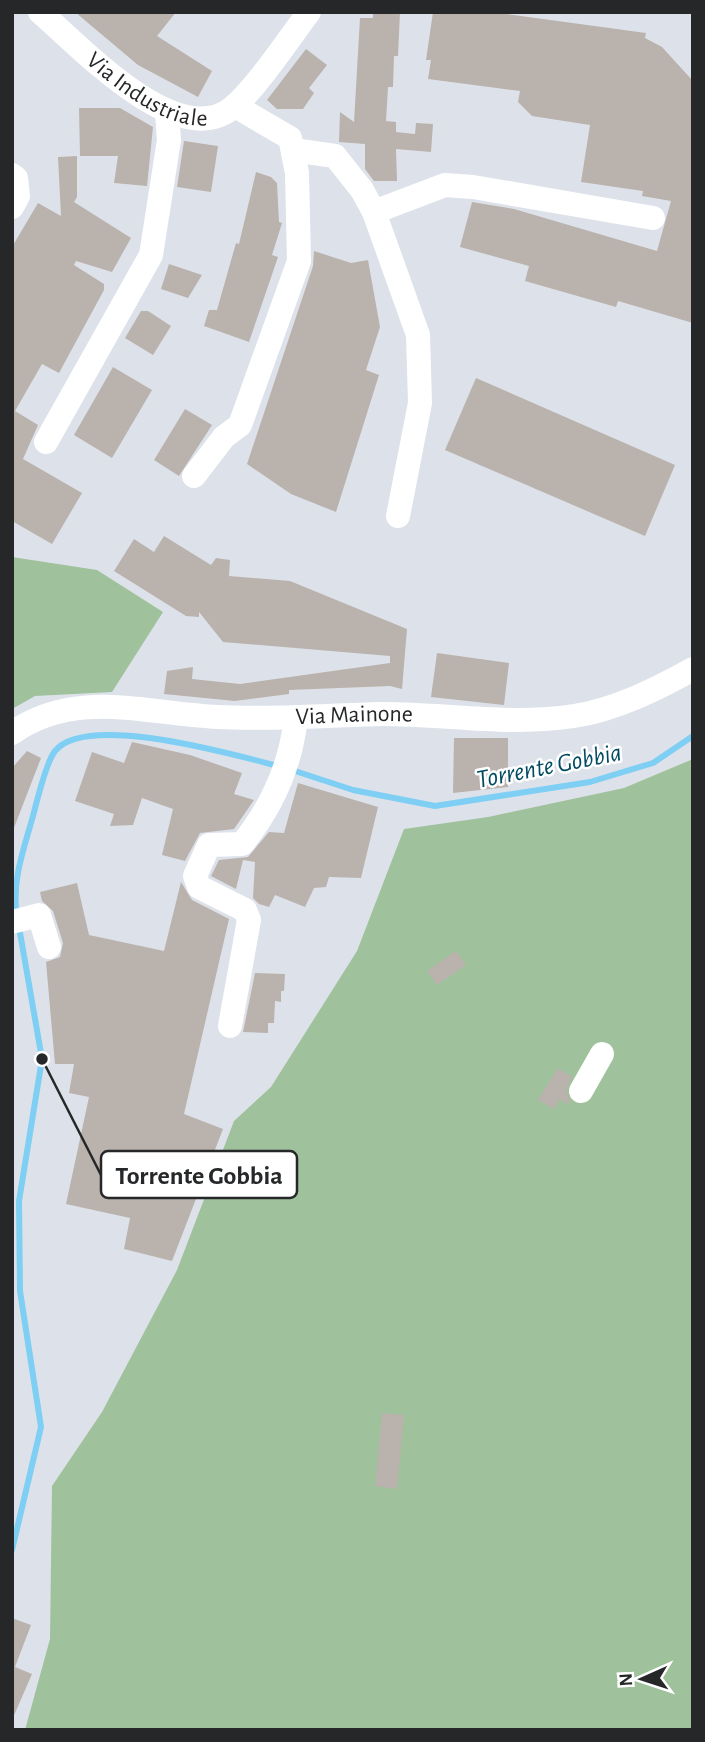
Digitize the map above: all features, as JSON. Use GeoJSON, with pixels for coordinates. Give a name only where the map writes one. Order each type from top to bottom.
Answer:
{"type":"FeatureCollection","features":[{"type":"Feature","properties":{"kind":"street","name":"Via Industriale"},"geometry":{"type":"LineString","coordinates":[[40,12],[139,95],[167,113],[199,119],[217,116],[235,106],[309,12]]}},
{"type":"Feature","properties":{"kind":"street"},"geometry":{"type":"LineString","coordinates":[[194,475],[224,436],[240,425],[299,261],[298,173],[290,138],[235,106]]}},
{"type":"Feature","properties":{"kind":"street"},"geometry":{"type":"LineString","coordinates":[[46,442],[151,255],[169,140],[167,113]]}},
{"type":"Feature","properties":{"kind":"street"},"geometry":{"type":"LineString","coordinates":[[293,150],[335,156],[362,190],[374,212],[418,335],[421,403],[398,516]]}},
{"type":"Feature","properties":{"kind":"street"},"geometry":{"type":"LineString","coordinates":[[12,175],[16,178],[19,196],[12,207]]}},
{"type":"Feature","properties":{"kind":"street"},"geometry":{"type":"LineString","coordinates":[[374,212],[445,185],[472,187],[653,218]]}},
{"type":"Feature","properties":{"kind":"street","name":"Via Mainone"},"geometry":{"type":"LineString","coordinates":[[12,733],[38,718],[80,706],[217,717],[422,715],[510,720],[575,716],[636,697],[693,669]]}},
{"type":"Feature","properties":{"kind":"street"},"geometry":{"type":"LineString","coordinates":[[230,1026],[249,920],[244,910],[199,887],[195,876],[209,845],[242,844],[257,826],[281,781],[293,745],[296,717]]}},
{"type":"Feature","properties":{"kind":"street"},"geometry":{"type":"LineString","coordinates":[[12,922],[40,915],[49,947]]}},
{"type":"Feature","properties":{"kind":"street"},"geometry":{"type":"LineString","coordinates":[[581,1091],[602,1054]]}},
{"type":"Feature","properties":{"kind":"green space"},"geometry":{"type":"Polygon","coordinates":[[[12,557],[97,570],[163,612],[112,692],[35,696],[12,709],[12,557]]]}},
{"type":"Feature","properties":{"kind":"green space"},"geometry":{"type":"Polygon","coordinates":[[[693,759],[693,1730],[25,1730],[50,1639],[52,1486],[102,1412],[177,1270],[234,1121],[271,1087],[357,951],[404,829],[488,817],[624,788],[693,759]]]}},
{"type":"Feature","properties":{"kind":"building"},"geometry":{"type":"Polygon","coordinates":[[[75,12],[176,12],[157,36],[212,71],[198,97],[138,65],[75,12]]]}},
{"type":"Feature","properties":{"kind":"building"},"geometry":{"type":"Polygon","coordinates":[[[400,12],[398,56],[394,56],[393,87],[388,87],[386,121],[396,122],[396,132],[415,134],[416,123],[433,124],[431,152],[396,149],[397,181],[374,181],[365,169],[365,144],[339,142],[340,112],[354,122],[360,18],[373,18],[373,14],[400,12]]]}},
{"type":"Feature","properties":{"kind":"building"},"geometry":{"type":"Polygon","coordinates":[[[433,12],[492,12],[646,33],[645,38],[662,47],[693,81],[693,323],[618,301],[616,307],[525,281],[529,266],[460,247],[472,202],[514,209],[657,251],[671,201],[642,196],[643,191],[581,182],[590,125],[532,116],[518,102],[520,91],[428,79],[431,60],[426,60],[433,12]]]}},
{"type":"Feature","properties":{"kind":"building"},"geometry":{"type":"Polygon","coordinates":[[[306,49],[327,65],[309,88],[314,93],[303,109],[277,109],[267,100],[306,49]]]}},
{"type":"Feature","properties":{"kind":"building"},"geometry":{"type":"Polygon","coordinates":[[[79,108],[120,108],[153,127],[147,186],[114,183],[118,156],[80,156],[79,108]]]}},
{"type":"Feature","properties":{"kind":"building"},"geometry":{"type":"Polygon","coordinates":[[[184,141],[218,146],[211,192],[177,187],[184,141]]]}},
{"type":"Feature","properties":{"kind":"building"},"geometry":{"type":"Polygon","coordinates":[[[77,156],[77,197],[74,202],[131,238],[112,272],[76,261],[74,265],[104,284],[104,290],[59,373],[42,364],[15,411],[38,425],[23,459],[82,493],[52,544],[12,521],[12,247],[38,203],[61,216],[58,157],[77,156]]]}},
{"type":"Feature","properties":{"kind":"building"},"geometry":{"type":"Polygon","coordinates":[[[256,172],[271,177],[277,183],[279,222],[282,223],[272,255],[278,257],[249,342],[204,326],[209,310],[217,310],[236,243],[239,244],[256,172]]]}},
{"type":"Feature","properties":{"kind":"building"},"geometry":{"type":"Polygon","coordinates":[[[314,251],[351,263],[368,260],[380,327],[366,370],[379,375],[336,512],[291,494],[247,464],[313,266],[314,251]]]}},
{"type":"Feature","properties":{"kind":"building"},"geometry":{"type":"Polygon","coordinates":[[[169,264],[202,275],[188,298],[161,289],[169,264]]]}},
{"type":"Feature","properties":{"kind":"building"},"geometry":{"type":"Polygon","coordinates":[[[141,311],[148,311],[171,326],[153,355],[125,338],[141,311]]]}},
{"type":"Feature","properties":{"kind":"building"},"geometry":{"type":"Polygon","coordinates":[[[113,367],[152,390],[112,458],[74,435],[113,367]]]}},
{"type":"Feature","properties":{"kind":"building"},"geometry":{"type":"Polygon","coordinates":[[[476,378],[675,465],[645,536],[445,450],[476,378]]]}},
{"type":"Feature","properties":{"kind":"building"},"geometry":{"type":"Polygon","coordinates":[[[185,409],[212,425],[179,476],[154,460],[185,409]]]}},
{"type":"Feature","properties":{"kind":"building"},"geometry":{"type":"Polygon","coordinates":[[[164,536],[211,565],[216,558],[230,560],[229,576],[290,581],[407,629],[402,689],[390,686],[289,690],[289,694],[235,701],[164,694],[167,671],[193,667],[192,679],[240,684],[390,663],[390,656],[223,642],[199,612],[199,617],[186,616],[114,571],[134,539],[154,552],[164,536]]]}},
{"type":"Feature","properties":{"kind":"building"},"geometry":{"type":"Polygon","coordinates":[[[437,653],[509,663],[504,705],[431,697],[437,653]]]}},
{"type":"Feature","properties":{"kind":"building"},"geometry":{"type":"Polygon","coordinates":[[[454,738],[508,738],[508,787],[453,793],[454,738]]]}},
{"type":"Feature","properties":{"kind":"building"},"geometry":{"type":"Polygon","coordinates":[[[132,742],[190,755],[242,773],[234,794],[254,800],[234,829],[200,833],[185,861],[162,855],[173,809],[142,798],[133,825],[110,826],[114,814],[75,801],[92,752],[124,763],[132,742]]]}},
{"type":"Feature","properties":{"kind":"building"},"geometry":{"type":"Polygon","coordinates":[[[27,751],[41,758],[12,833],[12,768],[27,751]]]}},
{"type":"Feature","properties":{"kind":"building"},"geometry":{"type":"Polygon","coordinates":[[[298,783],[378,807],[361,878],[329,877],[326,887],[314,888],[305,907],[275,895],[269,907],[259,904],[253,898],[255,862],[243,860],[236,889],[211,876],[219,860],[248,857],[269,832],[284,833],[298,783]]]}},
{"type":"Feature","properties":{"kind":"building"},"geometry":{"type":"Polygon","coordinates":[[[181,882],[192,900],[229,919],[184,1114],[223,1129],[172,1261],[124,1249],[130,1218],[66,1204],[89,1097],[69,1093],[74,1064],[55,1064],[46,962],[60,957],[63,943],[53,911],[42,901],[40,892],[77,883],[89,935],[164,951],[181,882]]]}},
{"type":"Feature","properties":{"kind":"building"},"geometry":{"type":"Polygon","coordinates":[[[456,951],[466,965],[437,985],[427,971],[456,951]]]}},
{"type":"Feature","properties":{"kind":"building"},"geometry":{"type":"Polygon","coordinates":[[[255,973],[285,974],[281,1002],[275,1001],[274,1023],[268,1023],[268,1033],[243,1032],[255,973]]]}},
{"type":"Feature","properties":{"kind":"building"},"geometry":{"type":"Polygon","coordinates":[[[558,1068],[572,1077],[566,1090],[570,1101],[568,1105],[560,1099],[554,1109],[538,1100],[558,1068]]]}},
{"type":"Feature","properties":{"kind":"building"},"geometry":{"type":"Polygon","coordinates":[[[382,1413],[404,1415],[397,1489],[375,1486],[382,1413]]]}},
{"type":"Feature","properties":{"kind":"building"},"geometry":{"type":"Polygon","coordinates":[[[12,1618],[31,1625],[15,1667],[32,1674],[12,1720],[12,1618]]]}},
{"type":"Feature","properties":{"kind":"waterway","name":"Torrente Gobbia"},"geometry":{"type":"LineString","coordinates":[[17,916],[19,866],[42,782],[55,751],[72,740],[97,735],[162,740],[278,766]]}},
{"type":"Feature","properties":{"kind":"waterway","name":"Torrente Gobbia"},"geometry":{"type":"LineString","coordinates":[[289,769],[353,790],[435,806],[590,782],[653,763],[693,736]]}},
{"type":"Feature","properties":{"kind":"waterway","name":"Torrente Gobbia"},"geometry":{"type":"LineString","coordinates":[[12,1550],[41,1427],[20,1291],[19,1201],[42,1059],[19,927]]}},
{"type":"Feature","properties":{"kind":"place","name":"Torrente Gobbia"},"geometry":{"type":"Point","coordinates":[42,1059]}}]}
